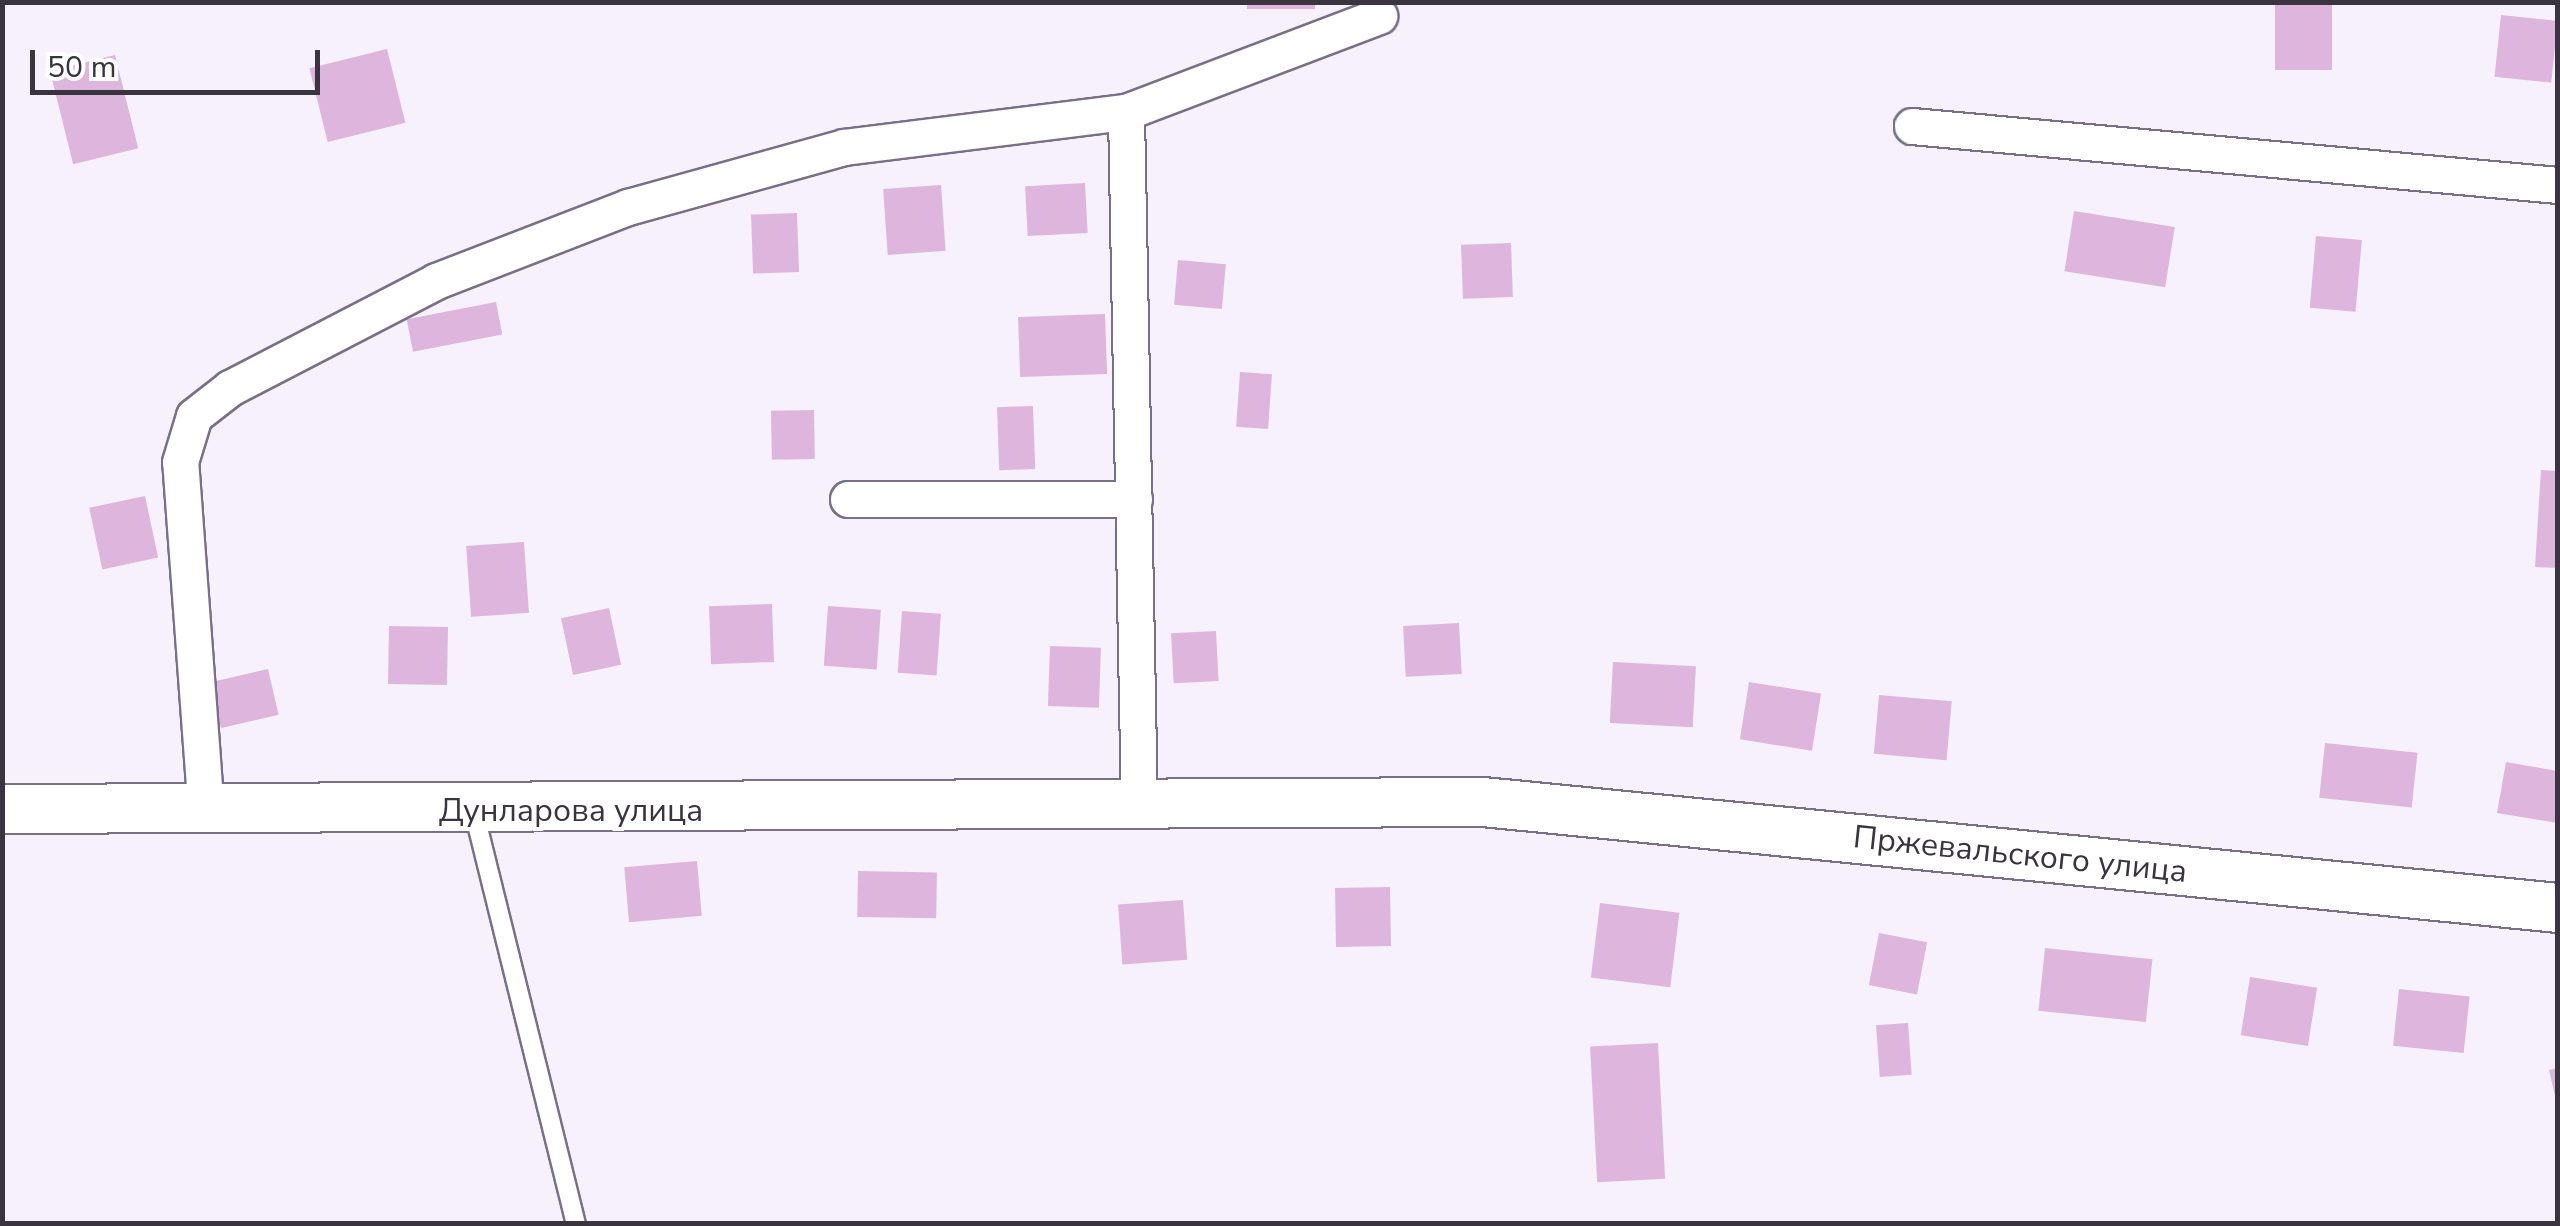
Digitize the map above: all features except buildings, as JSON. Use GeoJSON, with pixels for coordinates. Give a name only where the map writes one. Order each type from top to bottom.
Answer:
{"type":"FeatureCollection","features":[{"type":"Feature","properties":{"kind":"street"},"geometry":{"type":"LineString","coordinates":[[206,814],[180,462],[194,416],[436,281],[628,207],[844,147],[1126,112],[1379,16]]}},
{"type":"Feature","properties":{"kind":"street"},"geometry":{"type":"LineString","coordinates":[[1126,112],[1139,808]]}},
{"type":"Feature","properties":{"kind":"street"},"geometry":{"type":"LineString","coordinates":[[1912,126],[2558,185]]}},
{"type":"Feature","properties":{"kind":"street"},"geometry":{"type":"LineString","coordinates":[[848,499],[1134,499]]}},
{"type":"Feature","properties":{"kind":"street","name":"Дунларова улица"},"geometry":{"type":"LineString","coordinates":[[2,809],[206,814],[1482,802]]}},
{"type":"Feature","properties":{"kind":"street","name":"Пржевальского улица"},"geometry":{"type":"LineString","coordinates":[[1482,802],[2558,908]]}},
{"type":"Feature","properties":{"kind":"lane"},"geometry":{"type":"LineString","coordinates":[[474,812],[576,1224]]}}]}
